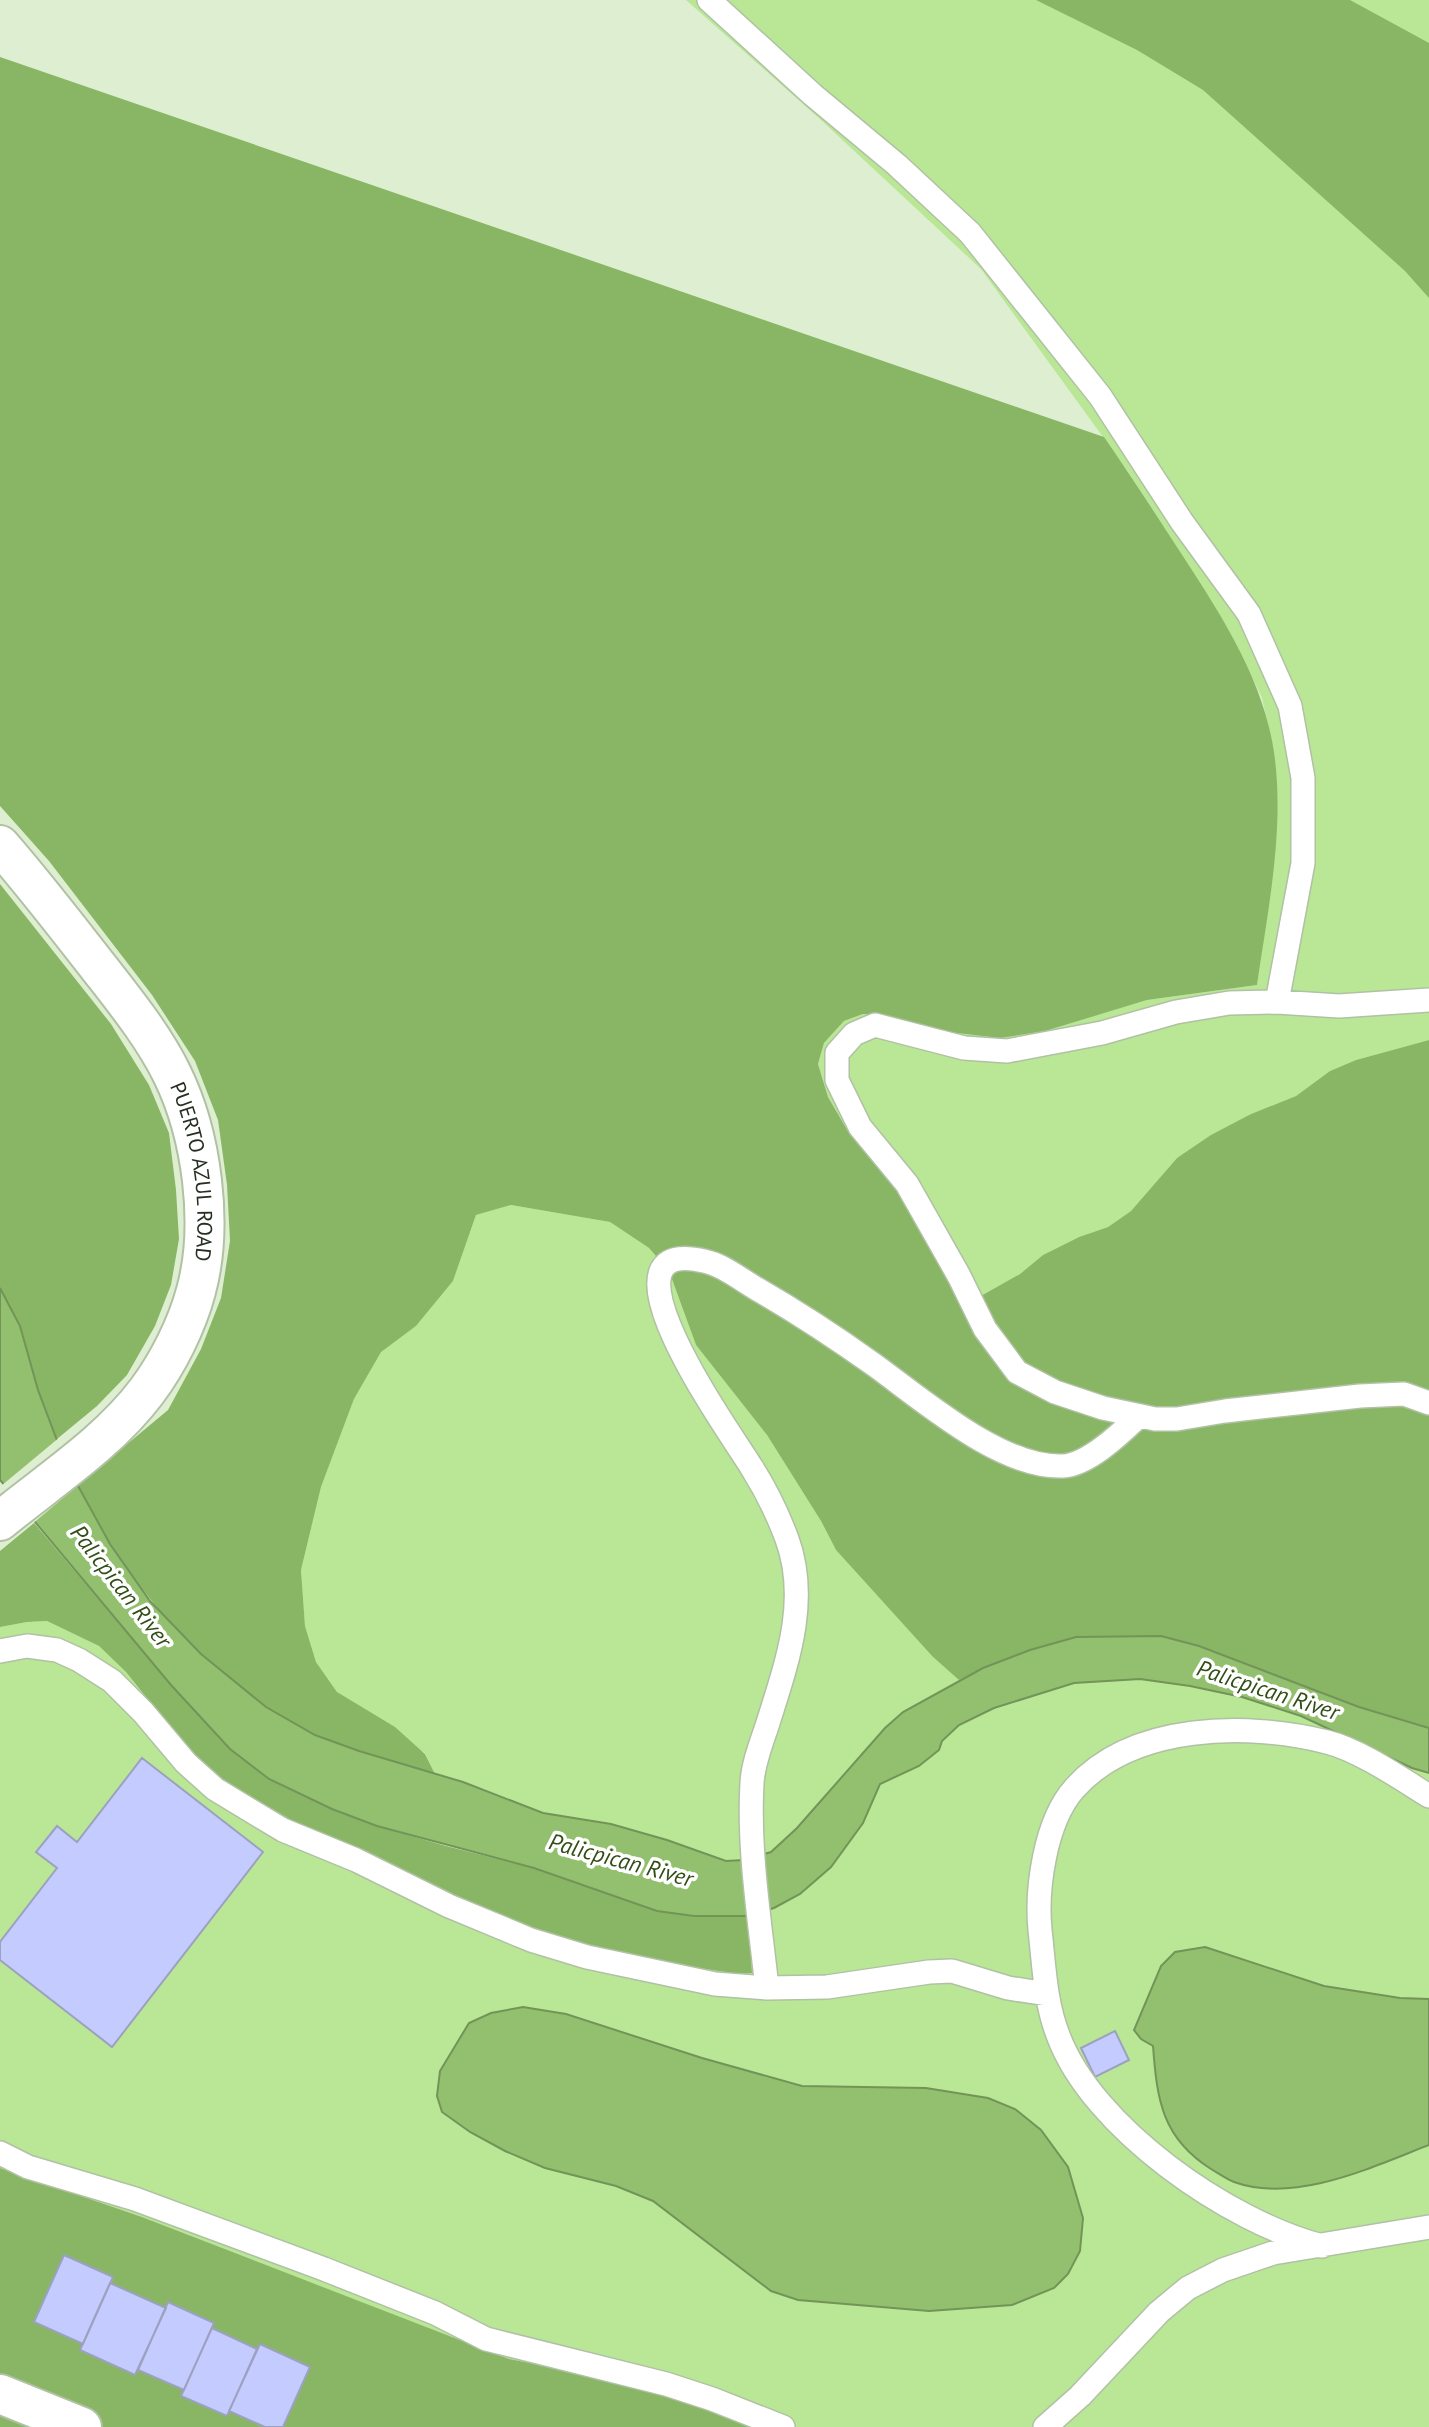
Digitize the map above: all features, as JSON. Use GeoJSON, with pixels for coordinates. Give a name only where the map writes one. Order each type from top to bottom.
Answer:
{"type":"FeatureCollection","features":[{"type":"Feature","properties":{"kind":"street","name":"PUERTO AZUL ROAD"},"geometry":{"type":"LineString","coordinates":[[0,845],[29,878],[131,1010],[172,1073],[193,1127],[202,1188],[204,1240],[196,1292],[178,1338],[148,1390],[115,1427],[0,1521]]}},
{"type":"Feature","properties":{"kind":"street"},"geometry":{"type":"LineString","coordinates":[[0,2394],[82,2427]]}},
{"type":"Feature","properties":{"kind":"lane"},"geometry":{"type":"LineString","coordinates":[[709,0],[813,95],[897,165],[970,233],[1100,396],[1182,522],[1249,614],[1290,706],[1303,778],[1303,863],[1277,1002]]}},
{"type":"Feature","properties":{"kind":"lane"},"geometry":{"type":"LineString","coordinates":[[1429,1000],[1339,1006],[1277,1002],[1229,1003],[1176,1012],[1102,1033],[1007,1051],[964,1048],[875,1025],[854,1034],[837,1053],[837,1080],[860,1127],[907,1184],[959,1276],[985,1329],[1017,1372],[1055,1392],[1103,1408],[1155,1419],[1177,1419],[1360,1396],[1404,1394],[1429,1403]]}},
{"type":"Feature","properties":{"kind":"lane"},"geometry":{"type":"LineString","coordinates":[[767,1988],[754,1848],[752,1780],[792,1643],[797,1604],[795,1569],[788,1541],[761,1483],[677,1345],[661,1304],[657,1281],[662,1267],[674,1258],[712,1263],[799,1313],[974,1437],[1043,1465],[1066,1467],[1090,1456],[1110,1444],[1139,1416]]}},
{"type":"Feature","properties":{"kind":"lane"},"geometry":{"type":"LineString","coordinates":[[0,1651],[27,1646],[57,1650],[79,1660],[112,1681],[143,1712],[186,1763],[215,1789],[283,1830],[356,1860],[459,1911],[531,1940],[587,1957],[715,1983],[767,1988],[827,1987],[952,1971],[1008,1988],[1047,1994]]}},
{"type":"Feature","properties":{"kind":"lane"},"geometry":{"type":"LineString","coordinates":[[1322,2246],[1295,2239],[1262,2225],[1192,2184],[1150,2151],[1086,2087],[1058,2034],[1047,1994],[1038,1910],[1043,1864],[1056,1819],[1072,1790],[1101,1765],[1145,1742],[1207,1731],[1259,1731],[1328,1742],[1381,1766],[1429,1796]]}},
{"type":"Feature","properties":{"kind":"lane"},"geometry":{"type":"LineString","coordinates":[[0,2153],[28,2167],[135,2199],[324,2269],[435,2313],[486,2339],[666,2384],[783,2427]]}},
{"type":"Feature","properties":{"kind":"lane"},"geometry":{"type":"LineString","coordinates":[[1045,2427],[1080,2396],[1159,2312],[1188,2288],[1223,2270],[1273,2253],[1429,2227]]}},
{"type":"Feature","properties":{"kind":"shaded area"},"geometry":{"type":"Polygon","coordinates":[[[686,0],[1429,0],[1429,1040],[1356,1060],[1330,1071],[1296,1096],[1251,1114],[1177,1158],[1131,1211],[1108,1227],[1079,1237],[1043,1255],[1020,1274],[963,1306],[888,1176],[849,1133],[828,1097],[818,1064],[824,1043],[844,1021],[863,1014],[889,1016],[949,1032],[1096,1015],[1147,1000],[1257,985],[1273,870],[1277,817],[1274,753],[1262,698],[1236,644],[1197,578],[1127,470],[981,269],[821,120],[686,0]]]}},
{"type":"Feature","properties":{"kind":"shaded area"},"geometry":{"type":"Polygon","coordinates":[[[1036,0],[1350,0],[1429,43],[1429,298],[1405,271],[1203,90],[1137,50],[1036,0]]]}},
{"type":"Feature","properties":{"kind":"shaded area"},"geometry":{"type":"Polygon","coordinates":[[[0,57],[1104,437],[1223,620],[1249,671],[1268,724],[1274,752],[1278,810],[1270,898],[1257,985],[1147,1000],[1045,1031],[1000,1038],[949,1032],[889,1016],[863,1014],[844,1021],[824,1043],[818,1064],[828,1097],[849,1133],[888,1176],[963,1306],[1020,1274],[1043,1255],[1079,1237],[1108,1227],[1131,1211],[1177,1158],[1211,1135],[1251,1114],[1296,1096],[1330,1071],[1356,1060],[1429,1040],[1429,1728],[1359,1707],[1199,1646],[1076,1637],[1030,1650],[959,1680],[932,1656],[836,1550],[767,1435],[696,1345],[669,1271],[649,1248],[610,1222],[511,1205],[476,1215],[453,1281],[416,1326],[381,1352],[354,1399],[321,1487],[301,1570],[305,1626],[316,1662],[337,1692],[395,1727],[425,1754],[435,1774],[342,1747],[313,1734],[254,1698],[226,1677],[176,1629],[107,1539],[78,1485],[168,1410],[201,1349],[221,1298],[230,1241],[227,1185],[218,1120],[195,1061],[152,995],[49,861],[0,806],[0,57]]]}},
{"type":"Feature","properties":{"kind":"shaded area"},"geometry":{"type":"Polygon","coordinates":[[[0,884],[111,1024],[149,1085],[169,1133],[176,1190],[179,1239],[171,1285],[155,1326],[127,1375],[97,1406],[57,1439],[38,1390],[20,1326],[0,1288],[0,884]]]}},
{"type":"Feature","properties":{"kind":"shaded area"},"geometry":{"type":"Polygon","coordinates":[[[511,1205],[610,1222],[649,1248],[669,1271],[696,1345],[767,1435],[836,1550],[932,1656],[983,1668],[1298,1684],[1429,1728],[1429,2427],[757,2427],[601,2376],[509,2359],[142,2217],[0,2168],[0,1627],[47,1621],[99,1646],[126,1672],[162,1718],[600,1948],[738,1974],[744,1860],[726,1861],[611,1824],[543,1813],[435,1774],[425,1753],[337,1692],[316,1662],[305,1626],[301,1570],[321,1487],[354,1399],[381,1351],[416,1326],[453,1281],[476,1215],[511,1205]]]}},
{"type":"Feature","properties":{"kind":"shaded area"},"geometry":{"type":"Polygon","coordinates":[[[34,1523],[171,1685],[230,1749],[332,1809],[377,1826],[534,1868],[657,1911],[694,1916],[748,1916],[752,1973],[738,1974],[686,1966],[600,1948],[495,1916],[293,1824],[220,1780],[189,1751],[126,1672],[99,1646],[47,1621],[0,1627],[0,1551],[34,1523]]]}},
{"type":"Feature","properties":{"kind":"shaded area"},"geometry":{"type":"Polygon","coordinates":[[[0,2168],[142,2217],[509,2359],[601,2376],[669,2395],[757,2427],[0,2427],[0,2168]]]}},
{"type":"Feature","properties":{"kind":"water","name":"Palicpican River"},"geometry":{"type":"Polygon","coordinates":[[[0,1288],[20,1326],[38,1390],[66,1464],[110,1544],[150,1601],[201,1654],[266,1707],[315,1735],[359,1751],[463,1782],[543,1813],[611,1824],[726,1861],[744,1860],[771,1852],[797,1828],[885,1728],[903,1712],[983,1668],[1030,1650],[1076,1637],[1161,1636],[1199,1646],[1359,1707],[1429,1728],[1429,1773],[1412,1768],[1301,1716],[1242,1697],[1140,1679],[1074,1683],[994,1708],[959,1725],[942,1741],[939,1750],[919,1766],[880,1784],[863,1823],[831,1867],[800,1894],[774,1908],[748,1916],[694,1916],[657,1911],[534,1868],[377,1826],[332,1809],[269,1779],[230,1749],[171,1685],[0,1480],[0,1288]]]}},
{"type":"Feature","properties":{"kind":"water"},"geometry":{"type":"Polygon","coordinates":[[[1205,1947],[1324,1986],[1400,1998],[1429,1999],[1429,2145],[1333,2180],[1282,2189],[1258,2188],[1234,2182],[1195,2157],[1172,2131],[1165,2116],[1157,2084],[1153,2046],[1141,2039],[1134,2030],[1161,1966],[1175,1952],[1205,1947]]]}},
{"type":"Feature","properties":{"kind":"water"},"geometry":{"type":"Polygon","coordinates":[[[523,2007],[566,2014],[702,2058],[802,2086],[926,2088],[988,2098],[1015,2109],[1041,2130],[1068,2167],[1083,2218],[1080,2251],[1068,2274],[1054,2288],[1012,2305],[929,2311],[798,2300],[771,2291],[653,2201],[616,2186],[545,2168],[470,2132],[442,2112],[437,2096],[440,2071],[469,2023],[491,2013],[523,2007]]]}},
{"type":"Feature","properties":{"kind":"pier"},"geometry":{"type":"Polygon","coordinates":[[[60,1437],[81,1483],[31,1525],[1,1486],[60,1437]]]}},
{"type":"Feature","properties":{"kind":"building"},"geometry":{"type":"Polygon","coordinates":[[[142,1758],[263,1852],[112,2047],[0,1960],[0,1942],[57,1868],[36,1852],[57,1826],[77,1842],[142,1758]]]}},
{"type":"Feature","properties":{"kind":"building"},"geometry":{"type":"Polygon","coordinates":[[[1115,2031],[1129,2060],[1095,2077],[1081,2048],[1115,2031]]]}},
{"type":"Feature","properties":{"kind":"building"},"geometry":{"type":"Polygon","coordinates":[[[64,2255],[113,2277],[83,2344],[34,2322],[64,2255]]]}},
{"type":"Feature","properties":{"kind":"building"},"geometry":{"type":"Polygon","coordinates":[[[110,2283],[166,2308],[135,2375],[80,2350],[110,2283]]]}},
{"type":"Feature","properties":{"kind":"building"},"geometry":{"type":"Polygon","coordinates":[[[168,2302],[214,2323],[184,2390],[138,2370],[168,2302]]]}},
{"type":"Feature","properties":{"kind":"building"},"geometry":{"type":"Polygon","coordinates":[[[212,2328],[257,2349],[227,2416],[181,2396],[212,2328]]]}},
{"type":"Feature","properties":{"kind":"building"},"geometry":{"type":"Polygon","coordinates":[[[260,2344],[310,2367],[283,2427],[265,2427],[229,2411],[260,2344]]]}}]}
